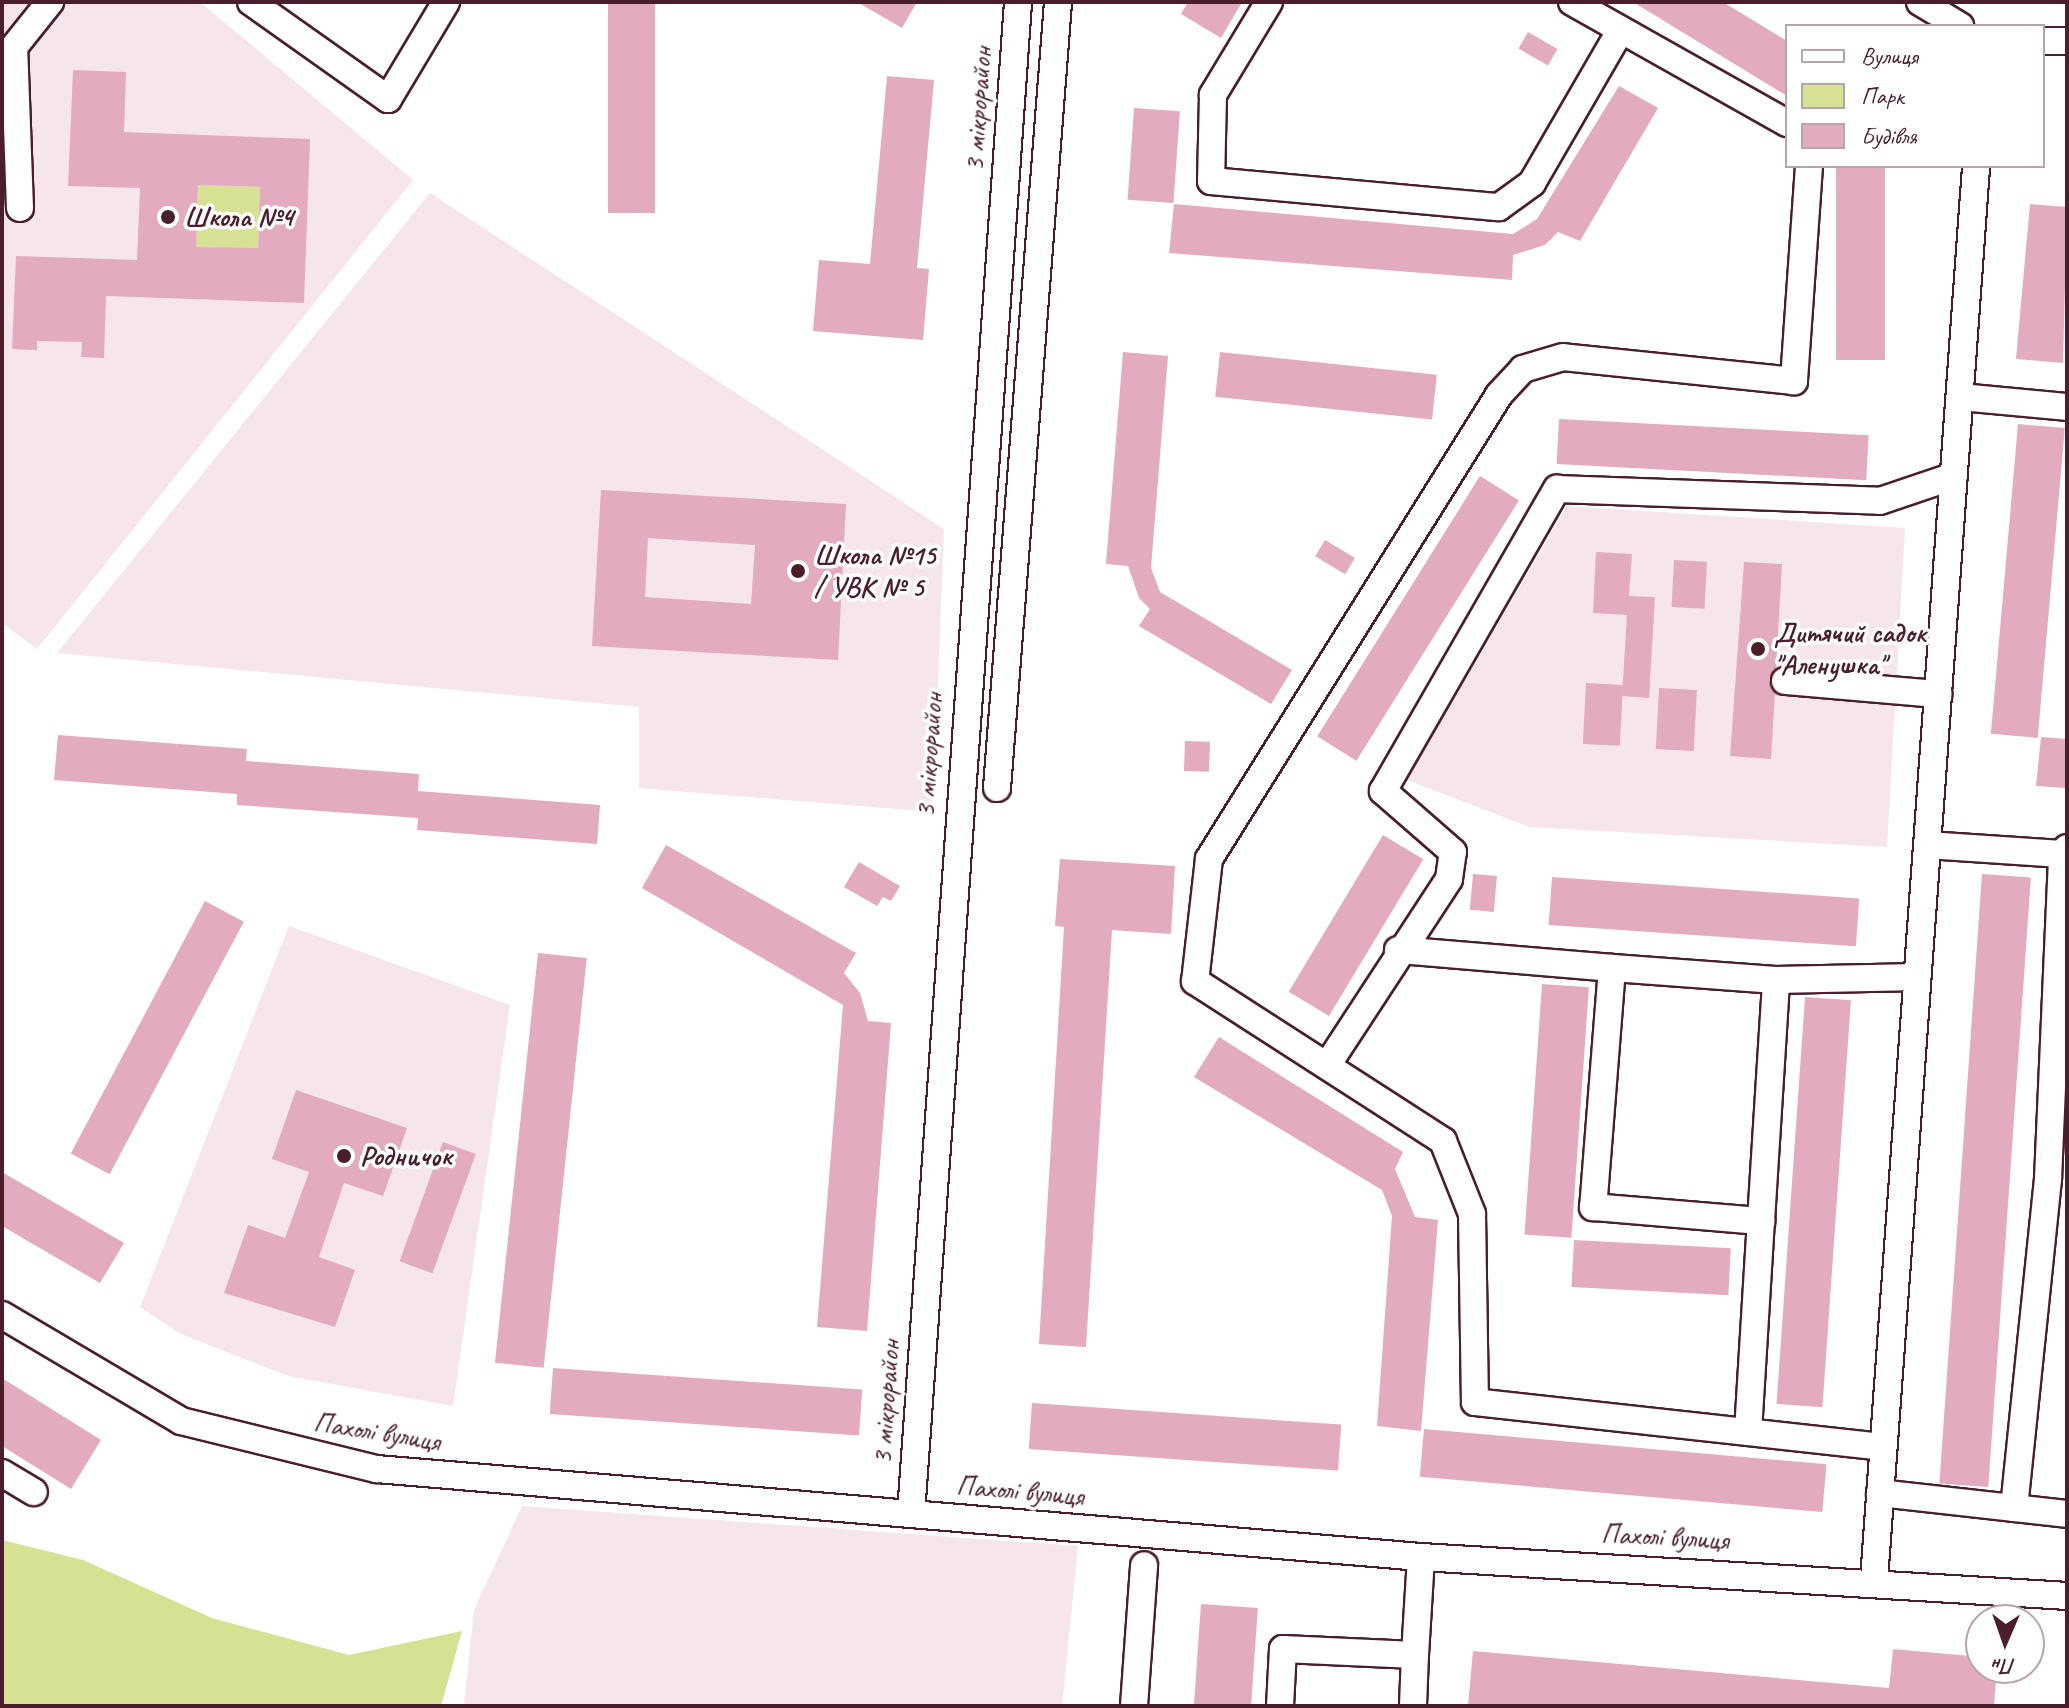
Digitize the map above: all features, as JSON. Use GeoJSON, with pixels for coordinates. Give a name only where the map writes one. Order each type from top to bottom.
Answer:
{"type":"FeatureCollection","features":[{"type":"Feature","properties":{"kind":"street"},"geometry":{"type":"LineString","coordinates":[[20,208],[14,47],[50,2]]}},
{"type":"Feature","properties":{"kind":"street"},"geometry":{"type":"LineString","coordinates":[[251,2],[388,99],[446,2]]}},
{"type":"Feature","properties":{"kind":"street","name":"3 мікрорайон"},"geometry":{"type":"LineString","coordinates":[[911,1514],[1018,2]]}},
{"type":"Feature","properties":{"kind":"street"},"geometry":{"type":"LineString","coordinates":[[997,788],[1058,2]]}},
{"type":"Feature","properties":{"kind":"street"},"geometry":{"type":"LineString","coordinates":[[1269,2],[1213,95],[1211,181],[1499,207],[1532,183],[1619,33]]}},
{"type":"Feature","properties":{"kind":"street"},"geometry":{"type":"LineString","coordinates":[[1572,2],[1619,33],[1785,122]]}},
{"type":"Feature","properties":{"kind":"street"},"geometry":{"type":"LineString","coordinates":[[1920,2],[1957,24]]}},
{"type":"Feature","properties":{"kind":"street"},"geometry":{"type":"LineString","coordinates":[[2045,41],[2067,41]]}},
{"type":"Feature","properties":{"kind":"street"},"geometry":{"type":"LineString","coordinates":[[1809,168],[1794,381],[1563,357],[1523,369],[1499,395],[1209,859],[1195,981],[1443,1141],[1472,1214],[1475,1402],[1883,1447]]}},
{"type":"Feature","properties":{"kind":"street"},"geometry":{"type":"LineString","coordinates":[[1874,1580],[1976,168]]}},
{"type":"Feature","properties":{"kind":"street"},"geometry":{"type":"LineString","coordinates":[[1960,397],[2067,407]]}},
{"type":"Feature","properties":{"kind":"street"},"geometry":{"type":"LineString","coordinates":[[1328,1064],[1398,950],[1449,879],[1453,852],[1383,791],[1557,489],[1880,501],[1954,476]]}},
{"type":"Feature","properties":{"kind":"street"},"geometry":{"type":"LineString","coordinates":[[1785,681],[1938,694]]}},
{"type":"Feature","properties":{"kind":"street"},"geometry":{"type":"LineString","coordinates":[[1927,845],[2064,851],[2048,1179],[2014,1508]]}},
{"type":"Feature","properties":{"kind":"street"},"geometry":{"type":"LineString","coordinates":[[1398,950],[1776,980],[1917,977]]}},
{"type":"Feature","properties":{"kind":"street"},"geometry":{"type":"LineString","coordinates":[[1612,968],[1593,1207],[1761,1221]]}},
{"type":"Feature","properties":{"kind":"street"},"geometry":{"type":"LineString","coordinates":[[1748,1432],[1776,980]]}},
{"type":"Feature","properties":{"kind":"street","name":"Пахолі вулиця"},"geometry":{"type":"LineString","coordinates":[[2,1315],[181,1421],[263,1445],[377,1469],[1421,1557],[1874,1580],[2067,1596]]}},
{"type":"Feature","properties":{"kind":"street"},"geometry":{"type":"LineString","coordinates":[[2,1473],[34,1492]]}},
{"type":"Feature","properties":{"kind":"street"},"geometry":{"type":"LineString","coordinates":[[1880,1493],[2067,1514]]}},
{"type":"Feature","properties":{"kind":"street"},"geometry":{"type":"LineString","coordinates":[[1413,1706],[1421,1557]]}},
{"type":"Feature","properties":{"kind":"street"},"geometry":{"type":"LineString","coordinates":[[1134,1706],[1144,1565]]}},
{"type":"Feature","properties":{"kind":"street"},"geometry":{"type":"LineString","coordinates":[[1280,1706],[1283,1649],[1415,1655]]}},
{"type":"Feature","properties":{"kind":"shaded area"},"geometry":{"type":"Polygon","coordinates":[[[2,2],[200,2],[413,180],[37,649],[2,623],[2,2]]]}},
{"type":"Feature","properties":{"kind":"shaded area"},"geometry":{"type":"Polygon","coordinates":[[[430,193],[944,529],[933,812],[639,788],[639,707],[57,653],[430,193]]]}},
{"type":"Feature","properties":{"kind":"shaded area"},"geometry":{"type":"Polygon","coordinates":[[[1567,506],[1905,528],[1887,847],[1529,827],[1407,780],[1567,506]]]}},
{"type":"Feature","properties":{"kind":"shaded area","name":"Родничок"},"geometry":{"type":"Polygon","coordinates":[[[289,926],[510,1005],[453,1406],[288,1376],[181,1334],[140,1307],[289,926]]]}},
{"type":"Feature","properties":{"kind":"shaded area"},"geometry":{"type":"Polygon","coordinates":[[[522,1506],[1078,1546],[1062,1706],[464,1706],[474,1610],[522,1506]]]}},
{"type":"Feature","properties":{"kind":"green space"},"geometry":{"type":"Polygon","coordinates":[[[198,185],[260,187],[258,249],[196,247],[198,185]]]}},
{"type":"Feature","properties":{"kind":"green space"},"geometry":{"type":"Polygon","coordinates":[[[2,1540],[83,1560],[212,1618],[349,1655],[462,1631],[441,1706],[2,1706],[2,1540]]]}},
{"type":"Feature","properties":{"kind":"building"},"geometry":{"type":"Polygon","coordinates":[[[608,2],[655,2],[655,213],[608,213],[608,2]]]}},
{"type":"Feature","properties":{"kind":"building"},"geometry":{"type":"Polygon","coordinates":[[[857,2],[917,2],[902,28],[857,2]]]}},
{"type":"Feature","properties":{"kind":"building"},"geometry":{"type":"Polygon","coordinates":[[[1188,2],[1242,2],[1221,38],[1181,14],[1188,2]]]}},
{"type":"Feature","properties":{"kind":"building"},"geometry":{"type":"Polygon","coordinates":[[[1633,2],[1723,2],[1785,40],[1785,95],[1633,2]]]}},
{"type":"Feature","properties":{"kind":"building"},"geometry":{"type":"Polygon","coordinates":[[[1528,32],[1557,49],[1548,65],[1518,48],[1528,32]]]}},
{"type":"Feature","properties":{"kind":"building","name":"Школа №4"},"geometry":{"type":"Polygon","coordinates":[[[73,70],[126,72],[124,132],[310,139],[304,303],[106,296],[104,358],[81,357],[82,342],[37,341],[37,350],[12,349],[16,256],[137,260],[140,188],[68,186],[73,70]],[[198,185],[196,247],[258,248],[260,187],[198,185]]]}},
{"type":"Feature","properties":{"kind":"building"},"geometry":{"type":"Polygon","coordinates":[[[887,76],[934,80],[917,268],[929,269],[923,340],[813,331],[819,260],[870,264],[887,76]]]}},
{"type":"Feature","properties":{"kind":"building"},"geometry":{"type":"Polygon","coordinates":[[[1619,86],[1658,108],[1580,241],[1558,232],[1545,245],[1513,255],[1512,280],[1169,253],[1174,204],[1513,234],[1537,219],[1619,86]]]}},
{"type":"Feature","properties":{"kind":"building"},"geometry":{"type":"Polygon","coordinates":[[[1134,108],[1180,111],[1173,203],[1128,200],[1134,108]]]}},
{"type":"Feature","properties":{"kind":"building"},"geometry":{"type":"Polygon","coordinates":[[[1836,168],[1885,168],[1885,360],[1836,360],[1836,168]]]}},
{"type":"Feature","properties":{"kind":"building"},"geometry":{"type":"Polygon","coordinates":[[[2030,204],[2067,207],[2063,363],[2016,359],[2030,204]]]}},
{"type":"Feature","properties":{"kind":"building"},"geometry":{"type":"Polygon","coordinates":[[[1123,352],[1168,356],[1151,568],[1160,592],[1292,670],[1271,704],[1139,626],[1150,609],[1139,598],[1128,566],[1106,564],[1123,352]]]}},
{"type":"Feature","properties":{"kind":"building"},"geometry":{"type":"Polygon","coordinates":[[[1220,352],[1437,375],[1432,420],[1215,397],[1220,352]]]}},
{"type":"Feature","properties":{"kind":"building"},"geometry":{"type":"Polygon","coordinates":[[[1559,419],[1869,435],[1866,480],[1557,464],[1559,419]]]}},
{"type":"Feature","properties":{"kind":"building"},"geometry":{"type":"Polygon","coordinates":[[[2018,424],[2065,428],[2038,738],[1991,734],[2018,424]]]}},
{"type":"Feature","properties":{"kind":"building"},"geometry":{"type":"Polygon","coordinates":[[[1480,476],[1519,500],[1356,761],[1317,736],[1480,476]]]}},
{"type":"Feature","properties":{"kind":"building","name":"Школа №15 / УВК № 5"},"geometry":{"type":"Polygon","coordinates":[[[601,490],[846,504],[838,660],[592,646],[601,490]],[[648,538],[645,597],[751,604],[755,545],[648,538]]]}},
{"type":"Feature","properties":{"kind":"building"},"geometry":{"type":"Polygon","coordinates":[[[1325,540],[1355,558],[1345,574],[1315,556],[1325,540]]]}},
{"type":"Feature","properties":{"kind":"building"},"geometry":{"type":"Polygon","coordinates":[[[1596,552],[1632,554],[1629,596],[1655,597],[1649,698],[1622,696],[1627,615],[1593,613],[1596,552]]]}},
{"type":"Feature","properties":{"kind":"building"},"geometry":{"type":"Polygon","coordinates":[[[1674,560],[1707,562],[1704,609],[1672,607],[1674,560]]]}},
{"type":"Feature","properties":{"kind":"building"},"geometry":{"type":"Polygon","coordinates":[[[1744,562],[1782,564],[1776,668],[1769,680],[1775,693],[1771,759],[1730,756],[1744,562]]]}},
{"type":"Feature","properties":{"kind":"building"},"geometry":{"type":"Polygon","coordinates":[[[1586,683],[1623,685],[1620,746],[1583,744],[1586,683]]]}},
{"type":"Feature","properties":{"kind":"building"},"geometry":{"type":"Polygon","coordinates":[[[1659,688],[1697,690],[1694,751],[1656,749],[1659,688]]]}},
{"type":"Feature","properties":{"kind":"building"},"geometry":{"type":"Polygon","coordinates":[[[58,735],[247,749],[246,761],[419,774],[418,791],[600,805],[597,844],[417,830],[418,818],[237,805],[237,794],[54,780],[58,735]]]}},
{"type":"Feature","properties":{"kind":"building"},"geometry":{"type":"Polygon","coordinates":[[[2041,737],[2067,739],[2067,788],[2036,786],[2041,737]]]}},
{"type":"Feature","properties":{"kind":"building"},"geometry":{"type":"Polygon","coordinates":[[[1185,741],[1210,742],[1209,772],[1184,771],[1185,741]]]}},
{"type":"Feature","properties":{"kind":"building"},"geometry":{"type":"Polygon","coordinates":[[[1383,835],[1423,859],[1329,1016],[1289,992],[1383,835]]]}},
{"type":"Feature","properties":{"kind":"building"},"geometry":{"type":"Polygon","coordinates":[[[666,845],[856,953],[844,973],[860,993],[868,1021],[891,1023],[867,1331],[817,1327],[843,1005],[642,888],[666,845]]]}},
{"type":"Feature","properties":{"kind":"building"},"geometry":{"type":"Polygon","coordinates":[[[1060,859],[1175,866],[1171,934],[1112,930],[1086,1347],[1039,1344],[1064,927],[1055,926],[1060,859]]]}},
{"type":"Feature","properties":{"kind":"building"},"geometry":{"type":"Polygon","coordinates":[[[859,862],[900,886],[891,901],[883,897],[877,906],[844,887],[859,862]]]}},
{"type":"Feature","properties":{"kind":"building"},"geometry":{"type":"Polygon","coordinates":[[[1473,874],[1497,876],[1494,912],[1470,910],[1473,874]]]}},
{"type":"Feature","properties":{"kind":"building"},"geometry":{"type":"Polygon","coordinates":[[[1982,874],[2031,877],[1988,1487],[1939,1484],[1982,874]]]}},
{"type":"Feature","properties":{"kind":"building"},"geometry":{"type":"Polygon","coordinates":[[[1552,877],[1859,898],[1856,946],[1549,925],[1552,877]]]}},
{"type":"Feature","properties":{"kind":"building"},"geometry":{"type":"Polygon","coordinates":[[[205,901],[244,922],[110,1174],[71,1154],[205,901]]]}},
{"type":"Feature","properties":{"kind":"building"},"geometry":{"type":"Polygon","coordinates":[[[538,953],[587,958],[544,1368],[495,1363],[538,953]]]}},
{"type":"Feature","properties":{"kind":"building"},"geometry":{"type":"Polygon","coordinates":[[[1542,984],[1589,987],[1571,1238],[1524,1234],[1542,984]]]}},
{"type":"Feature","properties":{"kind":"building"},"geometry":{"type":"Polygon","coordinates":[[[1805,997],[1851,1000],[1822,1407],[1777,1404],[1805,997]]]}},
{"type":"Feature","properties":{"kind":"building"},"geometry":{"type":"Polygon","coordinates":[[[1219,1037],[1403,1152],[1395,1169],[1415,1217],[1438,1220],[1421,1431],[1377,1426],[1392,1216],[1382,1190],[1194,1077],[1219,1037]]]}},
{"type":"Feature","properties":{"kind":"building"},"geometry":{"type":"Polygon","coordinates":[[[296,1090],[407,1128],[383,1196],[344,1183],[319,1257],[355,1270],[335,1327],[224,1293],[248,1225],[285,1238],[309,1172],[272,1159],[296,1090]]]}},
{"type":"Feature","properties":{"kind":"building"},"geometry":{"type":"Polygon","coordinates":[[[443,1142],[476,1154],[432,1273],[400,1261],[443,1142]]]}},
{"type":"Feature","properties":{"kind":"building"},"geometry":{"type":"Polygon","coordinates":[[[2,1172],[124,1243],[100,1283],[2,1226],[2,1172]]]}},
{"type":"Feature","properties":{"kind":"building"},"geometry":{"type":"Polygon","coordinates":[[[1574,1240],[1731,1248],[1728,1295],[1572,1287],[1574,1240]]]}},
{"type":"Feature","properties":{"kind":"building"},"geometry":{"type":"Polygon","coordinates":[[[553,1368],[862,1390],[859,1436],[550,1414],[553,1368]]]}},
{"type":"Feature","properties":{"kind":"building"},"geometry":{"type":"Polygon","coordinates":[[[2,1378],[101,1440],[71,1489],[2,1446],[2,1378]]]}},
{"type":"Feature","properties":{"kind":"building"},"geometry":{"type":"Polygon","coordinates":[[[1032,1403],[1341,1425],[1338,1471],[1029,1449],[1032,1403]]]}},
{"type":"Feature","properties":{"kind":"building"},"geometry":{"type":"Polygon","coordinates":[[[1424,1429],[1826,1464],[1822,1512],[1420,1477],[1424,1429]]]}},
{"type":"Feature","properties":{"kind":"building"},"geometry":{"type":"Polygon","coordinates":[[[1201,1604],[1258,1608],[1251,1706],[1194,1706],[1201,1604]]]}},
{"type":"Feature","properties":{"kind":"building"},"geometry":{"type":"Polygon","coordinates":[[[1893,1649],[1965,1656],[1965,1684],[1996,1684],[1994,1706],[1468,1706],[1473,1651],[1889,1688],[1893,1649]]]}},
{"type":"Feature","properties":{"kind":"place","name":"Школа №4"},"geometry":{"type":"Point","coordinates":[168,217]}},
{"type":"Feature","properties":{"kind":"place","name":"Школа №15 / УВК № 5"},"geometry":{"type":"Point","coordinates":[798,571]}},
{"type":"Feature","properties":{"kind":"place","name":"Дитячий садок \"Аленушка\""},"geometry":{"type":"Point","coordinates":[1758,649]}},
{"type":"Feature","properties":{"kind":"place","name":"Родничок"},"geometry":{"type":"Point","coordinates":[344,1156]}}]}
